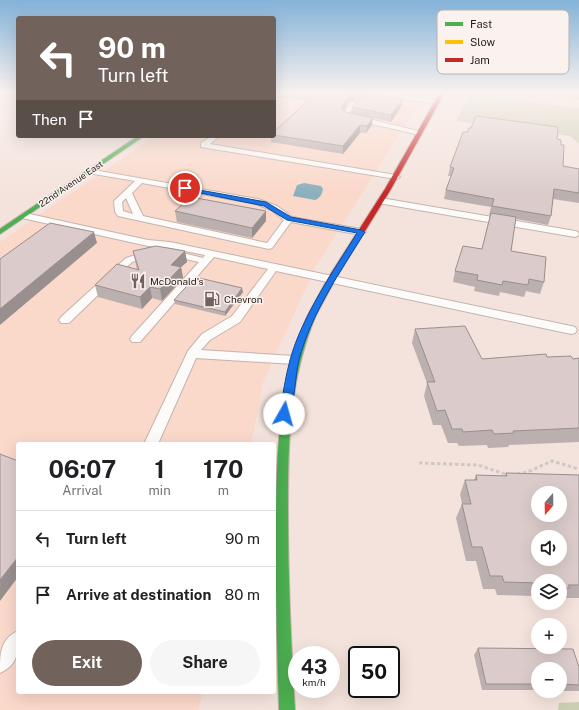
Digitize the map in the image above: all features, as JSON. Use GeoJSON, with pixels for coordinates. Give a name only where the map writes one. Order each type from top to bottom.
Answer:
{"type":"FeatureCollection","features":[{"type":"Feature","properties":{"kind":"main road"},"geometry":{"type":"LineString","coordinates":[[287,710],[281,536],[282,436],[285,403],[294,360],[307,326],[332,279],[396,177],[423,127]]}},
{"type":"Feature","properties":{"kind":"main road","name":"22nd Avenue East"},"geometry":{"type":"LineString","coordinates":[[0,232],[138,138]]}},
{"type":"Feature","properties":{"kind":"lane"},"geometry":{"type":"LineString","coordinates":[[392,127],[420,133]]}},
{"type":"Feature","properties":{"kind":"lane"},"geometry":{"type":"LineString","coordinates":[[213,138],[204,145],[396,177]]}},
{"type":"Feature","properties":{"kind":"lane"},"geometry":{"type":"LineString","coordinates":[[90,171],[258,202],[274,208],[289,219],[361,232]]}},
{"type":"Feature","properties":{"kind":"lane"},"geometry":{"type":"LineString","coordinates":[[141,180],[118,201],[119,212],[127,216],[140,219],[269,246],[289,219]]}},
{"type":"Feature","properties":{"kind":"lane"},"geometry":{"type":"LineString","coordinates":[[127,192],[140,219]]}},
{"type":"Feature","properties":{"kind":"lane"},"geometry":{"type":"LineString","coordinates":[[381,201],[575,234]]}},
{"type":"Feature","properties":{"kind":"lane"},"geometry":{"type":"LineString","coordinates":[[24,216],[148,243],[170,245],[208,257]]}},
{"type":"Feature","properties":{"kind":"lane"},"geometry":{"type":"LineString","coordinates":[[44,232],[57,223]]}},
{"type":"Feature","properties":{"kind":"lane"},"geometry":{"type":"LineString","coordinates":[[65,320],[129,260],[144,254],[165,252],[274,267],[571,330]]}},
{"type":"Feature","properties":{"kind":"lane"},"geometry":{"type":"LineString","coordinates":[[136,339],[208,257]]}},
{"type":"Feature","properties":{"kind":"lane"},"geometry":{"type":"LineString","coordinates":[[152,442],[192,354],[206,337],[236,320],[274,267]]}},
{"type":"Feature","properties":{"kind":"lane"},"geometry":{"type":"LineString","coordinates":[[192,354],[294,360]]}},
{"type":"Feature","properties":{"kind":"lane"},"geometry":{"type":"LineString","coordinates":[[0,663],[16,643]]}},
{"type":"Feature","properties":{"kind":"path"},"geometry":{"type":"LineString","coordinates":[[419,463],[478,465],[509,475],[528,472],[552,461],[579,469]]}},
{"type":"Feature","properties":{"kind":"shaded area"},"geometry":{"type":"Polygon","coordinates":[[[276,127],[404,127],[316,266],[263,382],[251,442],[16,442],[16,694],[202,694],[199,710],[0,710],[0,242],[152,138],[276,138],[276,127]]]}},
{"type":"Feature","properties":{"kind":"green space"},"geometry":{"type":"Polygon","coordinates":[[[503,127],[579,127],[579,144],[570,136],[503,127]]]}},
{"type":"Feature","properties":{"kind":"green space"},"geometry":{"type":"Polygon","coordinates":[[[579,702],[579,710],[558,710],[559,703],[579,702]]]}},
{"type":"Feature","properties":{"kind":"water"},"geometry":{"type":"Polygon","coordinates":[[[304,183],[321,186],[323,189],[319,197],[315,200],[293,196],[297,185],[304,183]]]}},
{"type":"Feature","properties":{"kind":"building"},"geometry":{"type":"Polygon","coordinates":[[[279,127],[358,127],[343,146],[276,135],[276,130],[279,127]]]}},
{"type":"Feature","properties":{"kind":"building"},"geometry":{"type":"Polygon","coordinates":[[[558,127],[557,139],[561,140],[561,145],[564,145],[563,166],[579,169],[579,193],[554,189],[551,216],[492,206],[494,199],[446,190],[454,168],[450,167],[463,132],[468,132],[469,128],[558,127]]]}},
{"type":"Feature","properties":{"kind":"building"},"geometry":{"type":"Polygon","coordinates":[[[191,197],[266,211],[252,228],[175,211],[191,197]]]}},
{"type":"Feature","properties":{"kind":"building"},"geometry":{"type":"Polygon","coordinates":[[[491,213],[516,217],[511,251],[546,257],[544,282],[529,279],[528,285],[503,281],[502,285],[477,280],[478,275],[455,271],[463,246],[482,249],[491,213]]]}},
{"type":"Feature","properties":{"kind":"building"},"geometry":{"type":"Polygon","coordinates":[[[50,223],[94,232],[0,309],[0,259],[50,223]]]}},
{"type":"Feature","properties":{"kind":"building","name":"McDonald's"},"geometry":{"type":"Polygon","coordinates":[[[156,246],[185,251],[171,265],[181,267],[160,289],[150,287],[140,297],[95,285],[117,264],[139,270],[133,251],[156,246]]]}},
{"type":"Feature","properties":{"kind":"building","name":"Chevron"},"geometry":{"type":"Polygon","coordinates":[[[195,277],[242,288],[225,312],[174,300],[195,277]]]}},
{"type":"Feature","properties":{"kind":"building"},"geometry":{"type":"Polygon","coordinates":[[[465,326],[482,359],[546,354],[547,357],[571,356],[573,359],[579,358],[579,428],[513,431],[514,433],[494,434],[492,430],[463,432],[462,429],[452,429],[445,410],[437,411],[427,382],[435,382],[415,329],[465,326]]]}},
{"type":"Feature","properties":{"kind":"building"},"geometry":{"type":"Polygon","coordinates":[[[0,454],[16,460],[16,560],[0,580],[0,454]]]}},
{"type":"Feature","properties":{"kind":"building"},"geometry":{"type":"Polygon","coordinates":[[[506,473],[579,475],[579,585],[568,585],[570,588],[567,588],[567,574],[531,574],[531,583],[504,582],[502,576],[490,576],[482,547],[472,547],[462,504],[471,504],[465,480],[477,480],[476,475],[507,476],[506,473]]]}},
{"type":"Feature","properties":{"kind":"building"},"geometry":{"type":"Polygon","coordinates":[[[478,648],[531,649],[531,654],[567,654],[567,649],[573,649],[579,667],[579,685],[567,684],[567,662],[531,662],[531,684],[486,684],[478,648]]]}},
{"type":"Feature","properties":{"kind":"traffic: fast"},"geometry":{"type":"LineString","coordinates":[[0,232],[138,138]]}},
{"type":"Feature","properties":{"kind":"traffic: fast"},"geometry":{"type":"LineString","coordinates":[[287,710],[282,551],[283,451],[290,382],[303,337],[312,315]]}},
{"type":"Feature","properties":{"kind":"traffic: jam"},"geometry":{"type":"LineString","coordinates":[[312,315],[332,278],[388,189],[423,127]]}},
{"type":"Feature","properties":{"kind":"place","name":"McDonald's"},"geometry":{"type":"Point","coordinates":[138,281]}},
{"type":"Feature","properties":{"kind":"place","name":"Chevron"},"geometry":{"type":"Point","coordinates":[212,299]}},
{"type":"Feature","properties":{"kind":"route"},"geometry":{"type":"LineString","coordinates":[[185,188],[266,204],[289,219],[361,232],[332,279],[307,326],[294,360],[284,414]]}}]}
